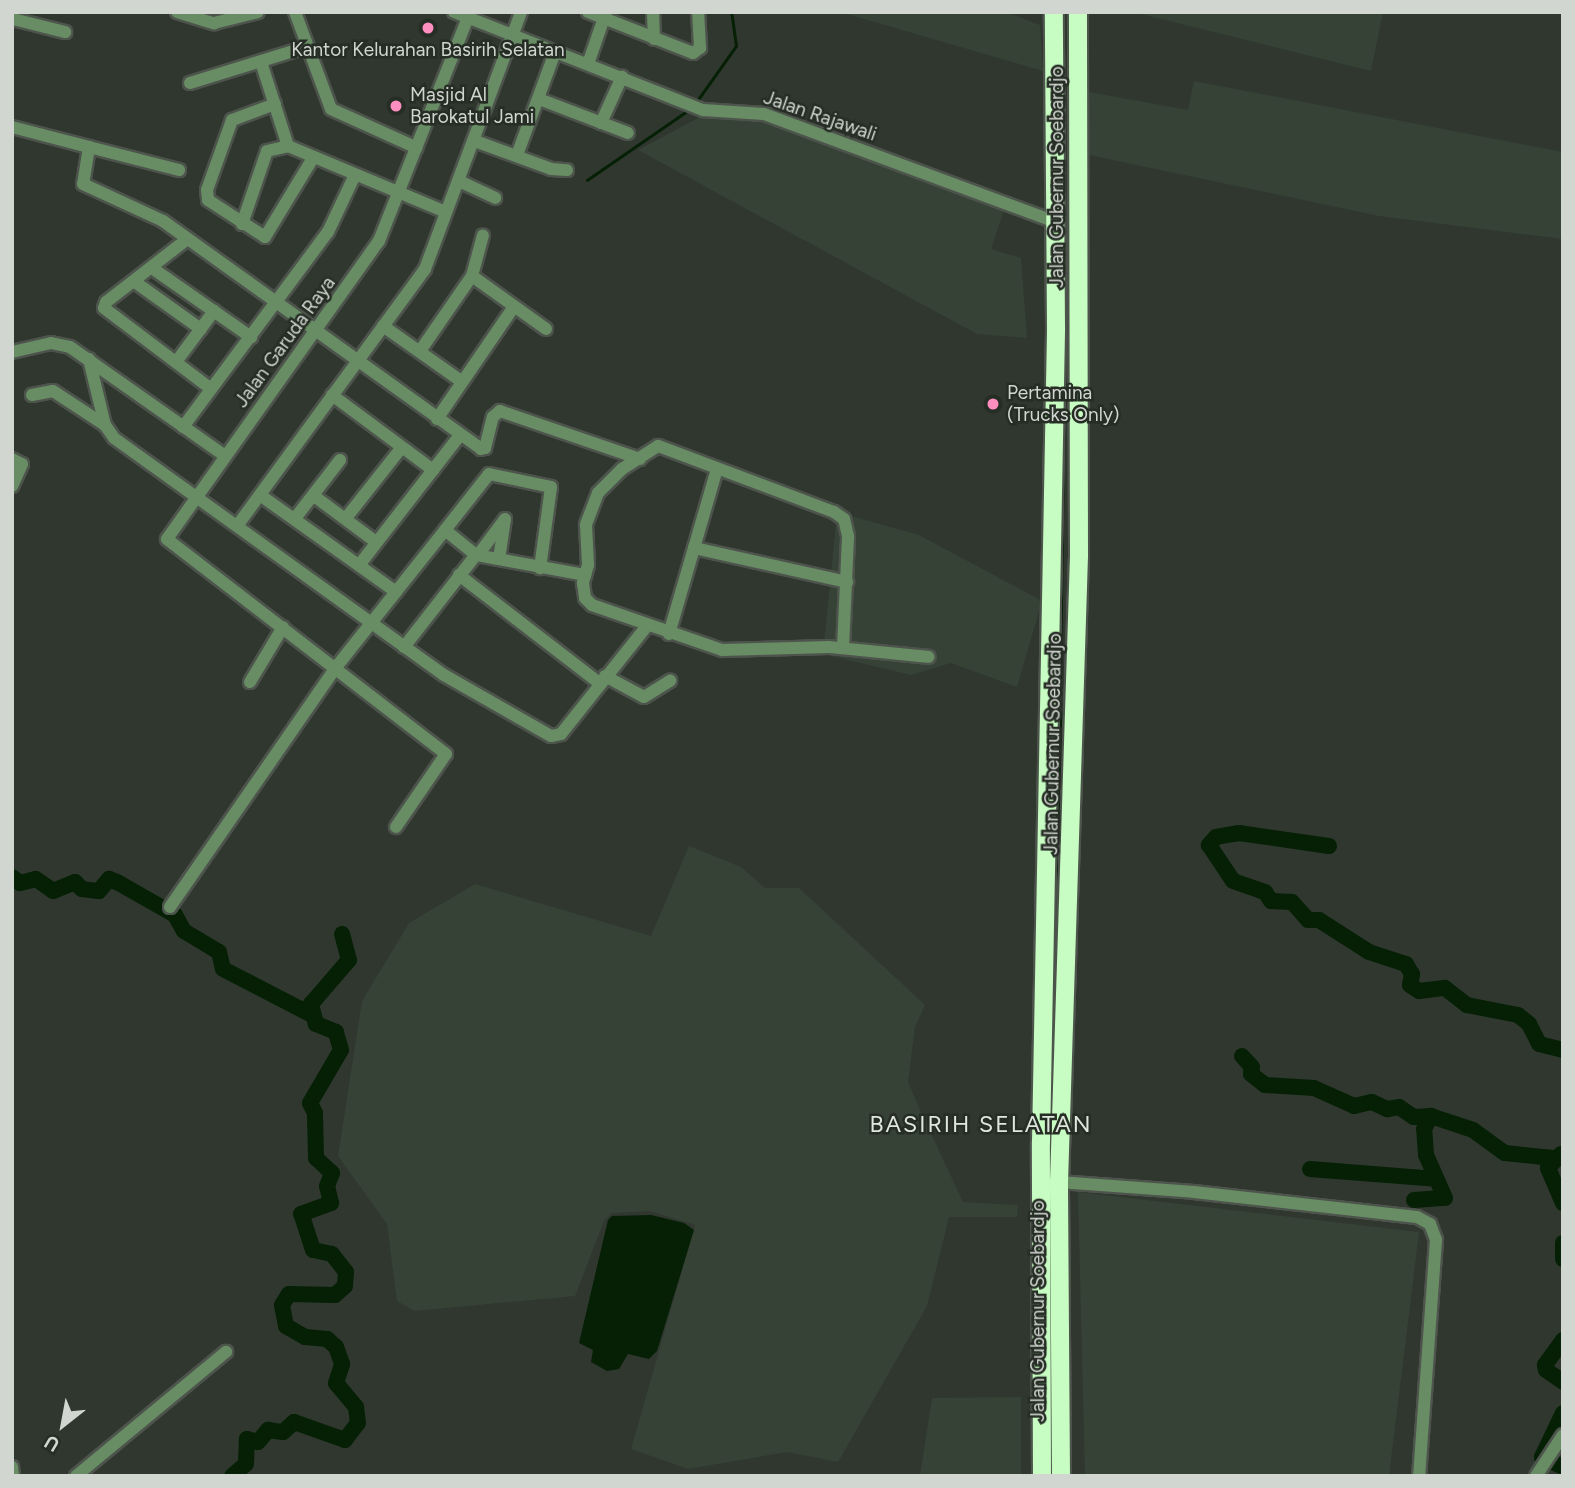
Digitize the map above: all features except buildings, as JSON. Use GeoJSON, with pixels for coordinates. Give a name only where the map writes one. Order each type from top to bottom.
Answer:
{"type":"FeatureCollection","features":[{"type":"Feature","properties":{"kind":"highway","name":"Jalan Gubernur Soebardjo"},"geometry":{"type":"LineString","coordinates":[[1042,1476],[1041,1142],[1050,701],[1054,12]]}},
{"type":"Feature","properties":{"kind":"highway","name":"Jalan Gubernur Soebardjo"},"geometry":{"type":"LineString","coordinates":[[1061,1476],[1059,1182],[1075,701],[1078,12]]}},
{"type":"Feature","properties":{"kind":"highway"},"geometry":{"type":"LineString","coordinates":[[1050,701],[1075,701]]}},
{"type":"Feature","properties":{"kind":"street"},"geometry":{"type":"LineString","coordinates":[[13,12],[13,19],[65,32]]}},
{"type":"Feature","properties":{"kind":"street"},"geometry":{"type":"LineString","coordinates":[[177,12],[214,23],[258,12]]}},
{"type":"Feature","properties":{"kind":"street"},"geometry":{"type":"LineString","coordinates":[[295,12],[331,109],[417,148]]}},
{"type":"Feature","properties":{"kind":"street","name":"Jalan Rajawali"},"geometry":{"type":"LineString","coordinates":[[454,12],[469,15],[703,110],[764,114],[1054,221]]}},
{"type":"Feature","properties":{"kind":"street"},"geometry":{"type":"LineString","coordinates":[[237,526],[425,269],[521,12]]}},
{"type":"Feature","properties":{"kind":"street"},"geometry":{"type":"LineString","coordinates":[[588,12],[605,16],[688,52],[699,51],[698,12]]}},
{"type":"Feature","properties":{"kind":"street"},"geometry":{"type":"LineString","coordinates":[[653,12],[654,38]]}},
{"type":"Feature","properties":{"kind":"street","name":"Jalan Garuda Raya"},"geometry":{"type":"LineString","coordinates":[[396,827],[446,754],[337,666],[170,545],[168,537],[379,241],[469,15]]}},
{"type":"Feature","properties":{"kind":"street"},"geometry":{"type":"LineString","coordinates":[[588,64],[605,16]]}},
{"type":"Feature","properties":{"kind":"street"},"geometry":{"type":"LineString","coordinates":[[190,83],[306,47]]}},
{"type":"Feature","properties":{"kind":"street"},"geometry":{"type":"LineString","coordinates":[[517,155],[555,52]]}},
{"type":"Feature","properties":{"kind":"street"},"geometry":{"type":"LineString","coordinates":[[261,62],[288,146]]}},
{"type":"Feature","properties":{"kind":"street"},"geometry":{"type":"LineString","coordinates":[[601,123],[622,77]]}},
{"type":"Feature","properties":{"kind":"street"},"geometry":{"type":"LineString","coordinates":[[539,99],[628,133]]}},
{"type":"Feature","properties":{"kind":"street"},"geometry":{"type":"LineString","coordinates":[[275,104],[232,120],[207,190],[210,202],[261,237],[269,233],[313,158]]}},
{"type":"Feature","properties":{"kind":"street"},"geometry":{"type":"LineString","coordinates":[[12,127],[179,170]]}},
{"type":"Feature","properties":{"kind":"street"},"geometry":{"type":"LineString","coordinates":[[474,141],[551,169],[567,170]]}},
{"type":"Feature","properties":{"kind":"street"},"geometry":{"type":"LineString","coordinates":[[242,224],[267,151],[288,146],[446,212]]}},
{"type":"Feature","properties":{"kind":"street"},"geometry":{"type":"LineString","coordinates":[[89,147],[83,184],[106,198],[150,213],[315,334],[484,449],[493,417],[500,411],[640,459]]}},
{"type":"Feature","properties":{"kind":"street"},"geometry":{"type":"LineString","coordinates":[[184,427],[336,220],[355,175]]}},
{"type":"Feature","properties":{"kind":"street"},"geometry":{"type":"LineString","coordinates":[[459,181],[495,198]]}},
{"type":"Feature","properties":{"kind":"street"},"geometry":{"type":"LineString","coordinates":[[420,351],[472,276],[483,235]]}},
{"type":"Feature","properties":{"kind":"street"},"geometry":{"type":"LineString","coordinates":[[187,240],[106,302],[105,310],[211,389]]}},
{"type":"Feature","properties":{"kind":"street"},"geometry":{"type":"LineString","coordinates":[[152,268],[251,337]]}},
{"type":"Feature","properties":{"kind":"street"},"geometry":{"type":"LineString","coordinates":[[472,276],[513,308],[546,329]]}},
{"type":"Feature","properties":{"kind":"street"},"geometry":{"type":"LineString","coordinates":[[135,282],[201,329]]}},
{"type":"Feature","properties":{"kind":"street"},"geometry":{"type":"LineString","coordinates":[[437,419],[513,308]]}},
{"type":"Feature","properties":{"kind":"street"},"geometry":{"type":"LineString","coordinates":[[176,362],[214,311]]}},
{"type":"Feature","properties":{"kind":"street"},"geometry":{"type":"LineString","coordinates":[[383,326],[461,381]]}},
{"type":"Feature","properties":{"kind":"street"},"geometry":{"type":"LineString","coordinates":[[13,350],[61,343],[89,359],[225,456]]}},
{"type":"Feature","properties":{"kind":"street"},"geometry":{"type":"LineString","coordinates":[[89,359],[105,425],[114,438],[195,499],[476,696],[554,737],[647,626]]}},
{"type":"Feature","properties":{"kind":"street"},"geometry":{"type":"LineString","coordinates":[[32,395],[53,391],[105,425]]}},
{"type":"Feature","properties":{"kind":"street"},"geometry":{"type":"LineString","coordinates":[[332,395],[433,470]]}},
{"type":"Feature","properties":{"kind":"street"},"geometry":{"type":"LineString","coordinates":[[360,564],[460,435]]}},
{"type":"Feature","properties":{"kind":"street"},"geometry":{"type":"LineString","coordinates":[[843,648],[847,582],[844,519],[666,446],[654,447],[607,481],[592,506],[583,592],[588,602],[670,634],[741,653],[843,648],[929,657]]}},
{"type":"Feature","properties":{"kind":"street"},"geometry":{"type":"LineString","coordinates":[[346,518],[402,447]]}},
{"type":"Feature","properties":{"kind":"street"},"geometry":{"type":"LineString","coordinates":[[12,459],[22,464],[12,486]]}},
{"type":"Feature","properties":{"kind":"street"},"geometry":{"type":"LineString","coordinates":[[296,517],[340,460]]}},
{"type":"Feature","properties":{"kind":"street"},"geometry":{"type":"LineString","coordinates":[[670,634],[717,469]]}},
{"type":"Feature","properties":{"kind":"street"},"geometry":{"type":"LineString","coordinates":[[170,906],[337,666],[489,474],[551,487],[540,568]]}},
{"type":"Feature","properties":{"kind":"street"},"geometry":{"type":"LineString","coordinates":[[260,495],[296,517],[396,592]]}},
{"type":"Feature","properties":{"kind":"street"},"geometry":{"type":"LineString","coordinates":[[314,496],[376,542]]}},
{"type":"Feature","properties":{"kind":"street"},"geometry":{"type":"LineString","coordinates":[[404,647],[505,519],[499,559]]}},
{"type":"Feature","properties":{"kind":"street"},"geometry":{"type":"LineString","coordinates":[[445,530],[477,555],[585,575]]}},
{"type":"Feature","properties":{"kind":"street"},"geometry":{"type":"LineString","coordinates":[[694,548],[847,582]]}},
{"type":"Feature","properties":{"kind":"street"},"geometry":{"type":"LineString","coordinates":[[459,575],[602,680],[643,697],[670,681]]}},
{"type":"Feature","properties":{"kind":"street"},"geometry":{"type":"LineString","coordinates":[[250,682],[283,627]]}},
{"type":"Feature","properties":{"kind":"street"},"geometry":{"type":"LineString","coordinates":[[1059,1182],[1222,1195],[1417,1217],[1430,1224],[1436,1240],[1419,1476]]}},
{"type":"Feature","properties":{"kind":"street"},"geometry":{"type":"LineString","coordinates":[[76,1476],[226,1352]]}},
{"type":"Feature","properties":{"kind":"street"},"geometry":{"type":"LineString","coordinates":[[1538,1470],[1563,1435]]}},
{"type":"Feature","properties":{"kind":"street"},"geometry":{"type":"LineString","coordinates":[[12,1467],[13,1476]]}},
{"type":"Feature","properties":{"kind":"shaded area"},"geometry":{"type":"Polygon","coordinates":[[[840,12],[1006,12],[1040,25],[1043,71],[840,12]]]}},
{"type":"Feature","properties":{"kind":"shaded area"},"geometry":{"type":"Polygon","coordinates":[[[1133,12],[1383,12],[1371,71],[1133,12]]]}},
{"type":"Feature","properties":{"kind":"shaded area"},"geometry":{"type":"Polygon","coordinates":[[[1194,81],[1563,152],[1563,239],[1379,216],[1089,155],[1089,92],[1188,110],[1194,81]]]}},
{"type":"Feature","properties":{"kind":"shaded area"},"geometry":{"type":"Polygon","coordinates":[[[702,116],[761,117],[1004,210],[991,249],[1021,258],[1027,338],[977,334],[638,150],[702,116]]]}},
{"type":"Feature","properties":{"kind":"shaded area"},"geometry":{"type":"Polygon","coordinates":[[[837,512],[919,535],[1042,601],[1017,687],[951,663],[911,675],[823,654],[837,512]]]}},
{"type":"Feature","properties":{"kind":"shaded area"},"geometry":{"type":"Polygon","coordinates":[[[689,846],[741,867],[765,888],[799,888],[925,1005],[915,1027],[908,1082],[921,1112],[963,1202],[1018,1205],[1017,1217],[949,1217],[927,1306],[838,1462],[787,1452],[688,1469],[631,1449],[695,1225],[650,1211],[612,1213],[604,1221],[575,1296],[414,1311],[397,1301],[387,1224],[338,1156],[362,1001],[409,923],[475,884],[651,936],[689,846]]]}},
{"type":"Feature","properties":{"kind":"shaded area"},"geometry":{"type":"Polygon","coordinates":[[[1078,1192],[1419,1232],[1389,1476],[1085,1476],[1078,1192]]]}},
{"type":"Feature","properties":{"kind":"shaded area"},"geometry":{"type":"Polygon","coordinates":[[[651,1215],[684,1223],[694,1230],[657,1351],[649,1359],[628,1354],[619,1369],[607,1371],[591,1362],[593,1350],[579,1343],[608,1220],[612,1216],[651,1215]]]}},
{"type":"Feature","properties":{"kind":"shaded area"},"geometry":{"type":"Polygon","coordinates":[[[1021,1397],[1021,1476],[920,1476],[932,1398],[1021,1397]]]}},
{"type":"Feature","properties":{"kind":"waterway"},"geometry":{"type":"LineString","coordinates":[[697,101],[736,46],[731,12]]}},
{"type":"Feature","properties":{"kind":"waterway"},"geometry":{"type":"LineString","coordinates":[[1063,12],[1063,58]]}},
{"type":"Feature","properties":{"kind":"waterway"},"geometry":{"type":"LineString","coordinates":[[587,180],[690,109]]}},
{"type":"Feature","properties":{"kind":"waterway"},"geometry":{"type":"LineString","coordinates":[[1060,683],[1064,373]]}},
{"type":"Feature","properties":{"kind":"waterway"},"geometry":{"type":"LineString","coordinates":[[1050,1161],[1060,713]]}},
{"type":"Feature","properties":{"kind":"waterway"},"geometry":{"type":"LineString","coordinates":[[1329,846],[1239,833],[1216,837],[1209,845],[1233,881],[1265,892],[1271,901],[1292,902],[1308,920],[1319,920],[1369,952],[1406,964],[1412,974],[1410,985],[1419,991],[1445,988],[1467,1005],[1518,1015],[1529,1024],[1539,1044],[1563,1050]]}},
{"type":"Feature","properties":{"kind":"waterway"},"geometry":{"type":"LineString","coordinates":[[12,877],[20,883],[36,879],[53,891],[75,882],[82,889],[99,891],[109,879],[117,882],[175,915],[184,931],[219,952],[223,969],[314,1016]]}},
{"type":"Feature","properties":{"kind":"waterway"},"geometry":{"type":"LineString","coordinates":[[232,1476],[246,1464],[247,1439],[258,1442],[268,1430],[283,1432],[294,1422],[345,1440],[358,1423],[356,1407],[336,1383],[342,1364],[336,1347],[327,1339],[305,1337],[286,1326],[282,1305],[289,1294],[335,1295],[345,1286],[346,1272],[332,1254],[313,1250],[301,1214],[331,1203],[327,1186],[332,1173],[316,1158],[315,1113],[310,1103],[341,1050],[336,1032],[316,1024],[311,1004],[349,960],[342,934]]}},
{"type":"Feature","properties":{"kind":"waterway"},"geometry":{"type":"LineString","coordinates":[[1242,1056],[1252,1067],[1251,1074],[1265,1085],[1314,1088],[1354,1106],[1372,1102],[1387,1109],[1399,1107],[1414,1117],[1431,1116],[1473,1130],[1505,1153],[1553,1158]]}},
{"type":"Feature","properties":{"kind":"waterway"},"geometry":{"type":"LineString","coordinates":[[1414,1200],[1445,1198],[1426,1155],[1424,1129],[1431,1116]]}},
{"type":"Feature","properties":{"kind":"waterway"},"geometry":{"type":"LineString","coordinates":[[1561,1154],[1548,1168],[1563,1203]]}},
{"type":"Feature","properties":{"kind":"waterway"},"geometry":{"type":"LineString","coordinates":[[1310,1169],[1436,1179]]}},
{"type":"Feature","properties":{"kind":"waterway"},"geometry":{"type":"LineString","coordinates":[[1563,1243],[1563,1259]]}},
{"type":"Feature","properties":{"kind":"waterway"},"geometry":{"type":"LineString","coordinates":[[1563,1340],[1545,1365],[1546,1370],[1563,1382]]}},
{"type":"Feature","properties":{"kind":"waterway"},"geometry":{"type":"LineString","coordinates":[[1563,1413],[1542,1457],[1563,1467]]}},
{"type":"Feature","properties":{"kind":"place","name":"Kantor Kelurahan Basirih Selatan"},"geometry":{"type":"Point","coordinates":[428,28]}},
{"type":"Feature","properties":{"kind":"place","name":"Masjid Al Barokatul Jami"},"geometry":{"type":"Point","coordinates":[396,106]}},
{"type":"Feature","properties":{"kind":"place","name":"Pertamina (Trucks Only)"},"geometry":{"type":"Point","coordinates":[993,404]}},
{"type":"Feature","properties":{"kind":"district","name":"BASIRIH SELATAN"},"geometry":{"type":"Point","coordinates":[981,1124]}}]}
